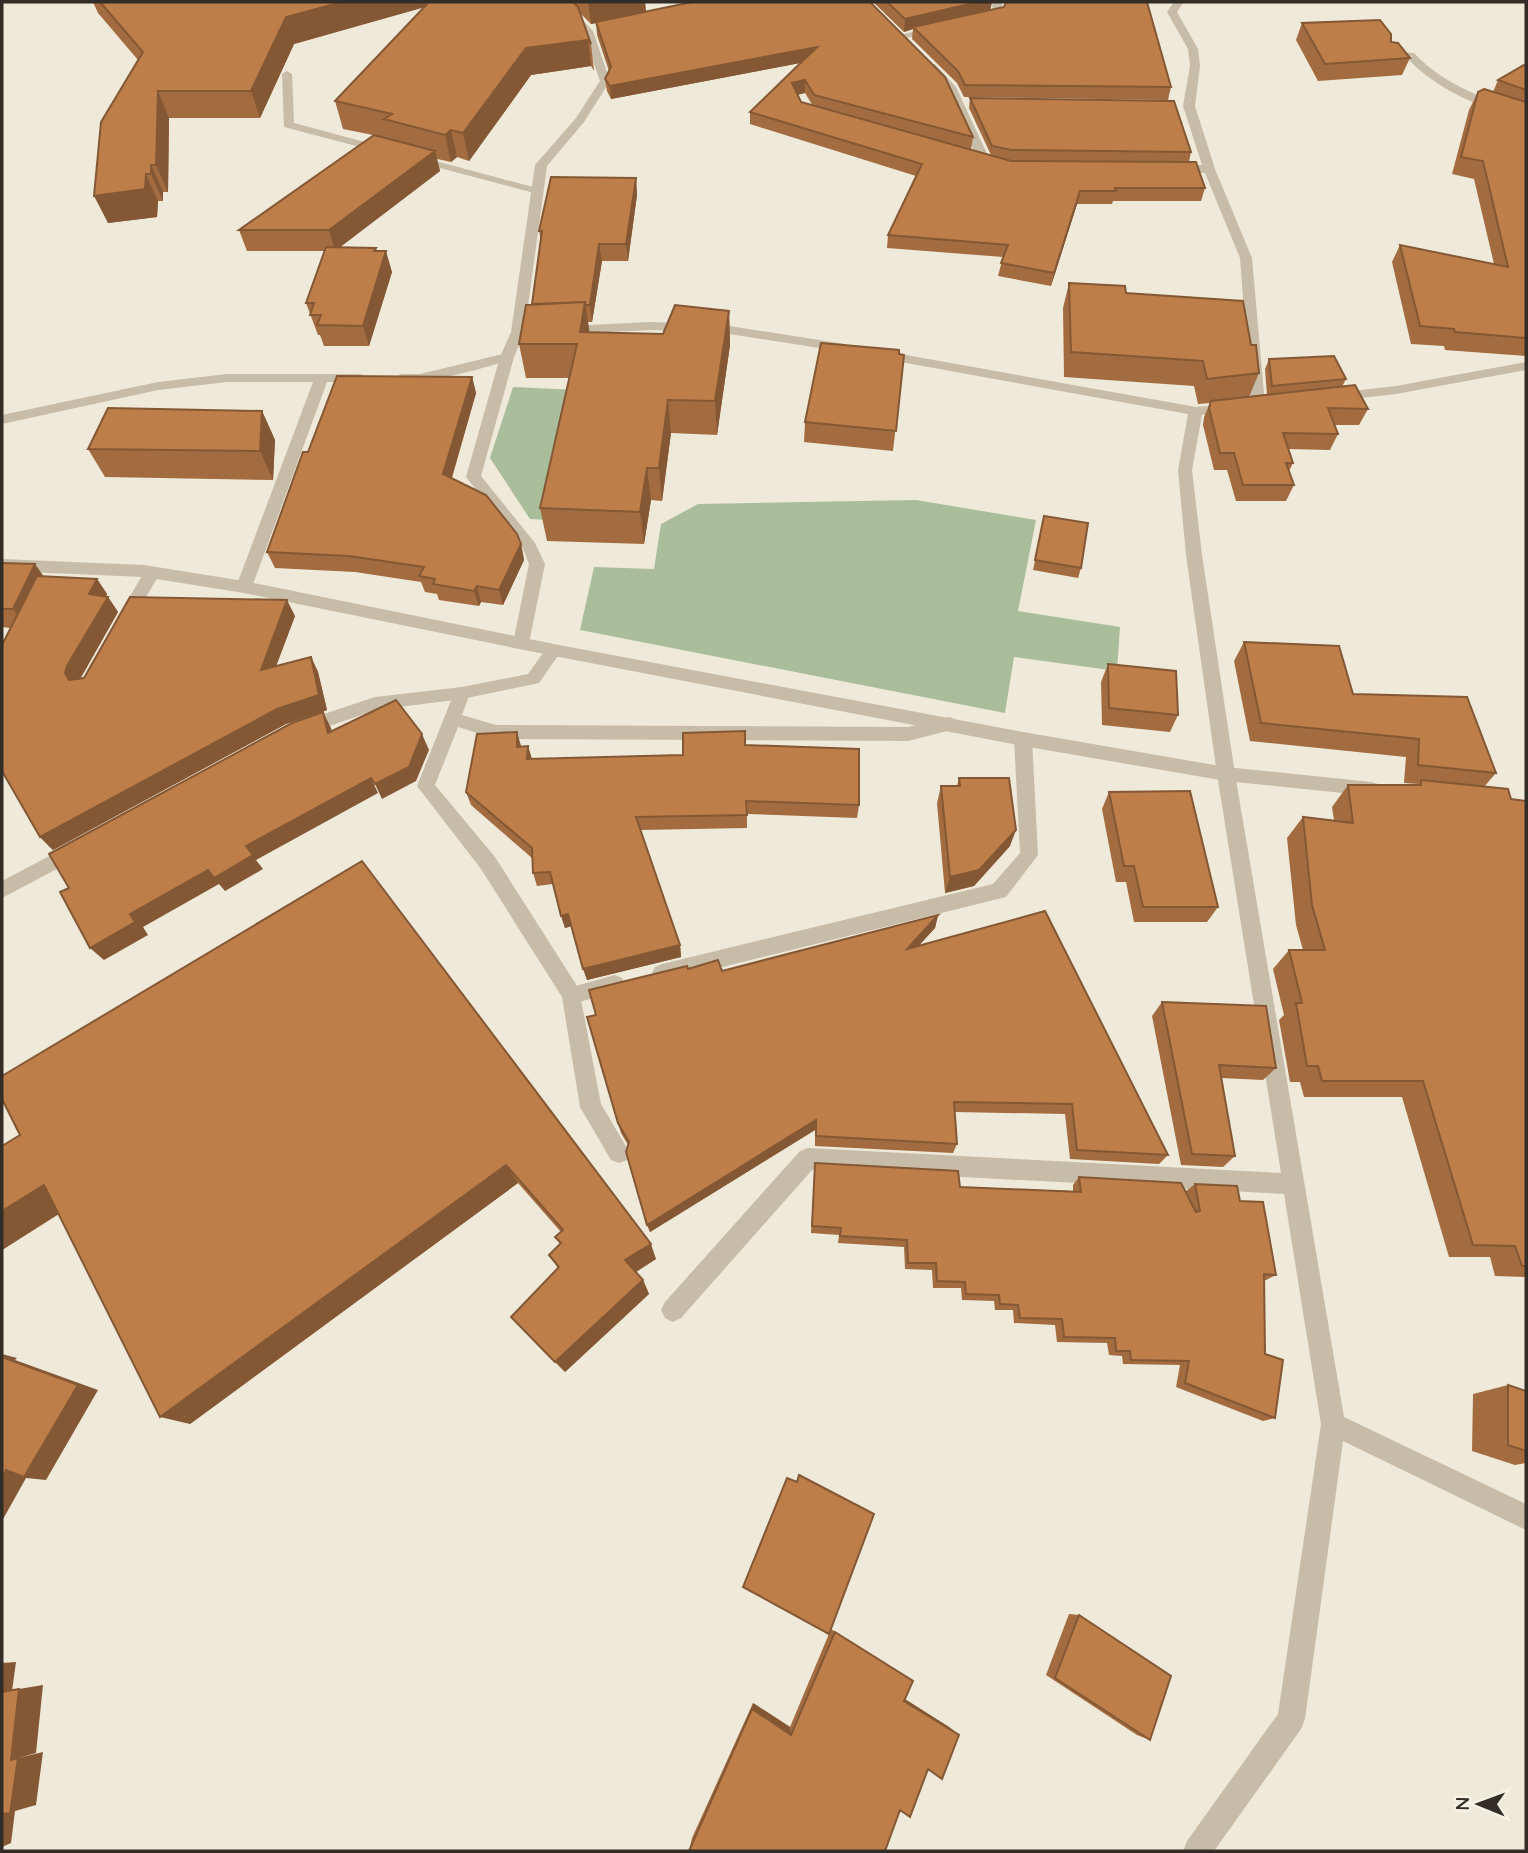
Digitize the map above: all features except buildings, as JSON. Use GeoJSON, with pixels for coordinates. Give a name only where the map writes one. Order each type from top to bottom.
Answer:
{"type":"FeatureCollection","features":[{"type":"Feature","properties":{"kind":"street"},"geometry":{"type":"LineString","coordinates":[[521,643],[537,564],[530,547],[473,477],[508,357],[518,332],[541,165],[580,120],[606,81],[594,30],[561,2]]}},
{"type":"Feature","properties":{"kind":"street"},"geometry":{"type":"LineString","coordinates":[[962,23],[998,15],[997,2]]}},
{"type":"Feature","properties":{"kind":"street"},"geometry":{"type":"LineString","coordinates":[[1179,2],[1172,12],[1193,49],[1195,66],[1189,106],[1209,169],[1246,258],[1258,405]]}},
{"type":"Feature","properties":{"kind":"street"},"geometry":{"type":"LineString","coordinates":[[911,44],[950,25]]}},
{"type":"Feature","properties":{"kind":"street"},"geometry":{"type":"LineString","coordinates":[[893,27],[951,87],[983,158]]}},
{"type":"Feature","properties":{"kind":"street"},"geometry":{"type":"LineString","coordinates":[[1391,55],[1410,55],[1420,68],[1444,86],[1526,117]]}},
{"type":"Feature","properties":{"kind":"street"},"geometry":{"type":"LineString","coordinates":[[287,74],[288,124],[538,190]]}},
{"type":"Feature","properties":{"kind":"street"},"geometry":{"type":"LineString","coordinates":[[958,102],[972,102]]}},
{"type":"Feature","properties":{"kind":"street"},"geometry":{"type":"LineString","coordinates":[[1176,105],[1189,106]]}},
{"type":"Feature","properties":{"kind":"street"},"geometry":{"type":"LineString","coordinates":[[969,155],[996,163]]}},
{"type":"Feature","properties":{"kind":"street"},"geometry":{"type":"LineString","coordinates":[[1155,169],[1209,169]]}},
{"type":"Feature","properties":{"kind":"street"},"geometry":{"type":"LineString","coordinates":[[518,332],[651,326],[723,329],[1196,411],[1221,408]]}},
{"type":"Feature","properties":{"kind":"street"},"geometry":{"type":"LineString","coordinates":[[2,420],[158,386],[228,378],[420,378],[508,357]]}},
{"type":"Feature","properties":{"kind":"street"},"geometry":{"type":"LineString","coordinates":[[1319,399],[1396,390],[1526,366]]}},
{"type":"Feature","properties":{"kind":"street"},"geometry":{"type":"LineString","coordinates":[[1196,411],[1185,470],[1194,555],[1226,774],[1333,1424],[1291,1719],[1197,1851]]}},
{"type":"Feature","properties":{"kind":"street"},"geometry":{"type":"LineString","coordinates":[[2,565],[152,573],[244,587],[554,650],[1023,739],[1226,774],[1390,791]]}},
{"type":"Feature","properties":{"kind":"street"},"geometry":{"type":"LineString","coordinates":[[119,630],[152,573]]}},
{"type":"Feature","properties":{"kind":"street"},"geometry":{"type":"LineString","coordinates":[[281,738],[375,704],[533,679],[554,650]]}},
{"type":"Feature","properties":{"kind":"street"},"geometry":{"type":"LineString","coordinates":[[462,692],[426,786],[488,863],[572,995],[591,1107],[619,1153]]}},
{"type":"Feature","properties":{"kind":"street"},"geometry":{"type":"LineString","coordinates":[[451,718],[496,732],[908,734],[949,724]]}},
{"type":"Feature","properties":{"kind":"street"},"geometry":{"type":"LineString","coordinates":[[572,995],[999,891],[1028,855],[1023,739]]}},
{"type":"Feature","properties":{"kind":"street"},"geometry":{"type":"LineString","coordinates":[[2,890],[87,844]]}},
{"type":"Feature","properties":{"kind":"street"},"geometry":{"type":"LineString","coordinates":[[673,1310],[808,1158],[1293,1184]]}},
{"type":"Feature","properties":{"kind":"street"},"geometry":{"type":"LineString","coordinates":[[1333,1424],[1526,1517]]}},
{"type":"Feature","properties":{"kind":"lane"},"geometry":{"type":"LineString","coordinates":[[244,587],[322,378]]}},
{"type":"Feature","properties":{"kind":"green space"},"geometry":{"type":"Polygon","coordinates":[[[513,387],[577,390],[549,520],[530,519],[490,458],[513,387]]]}},
{"type":"Feature","properties":{"kind":"green space"},"geometry":{"type":"Polygon","coordinates":[[[916,500],[1036,520],[1018,611],[1120,627],[1117,671],[1014,657],[1005,713],[580,630],[594,567],[654,569],[661,524],[698,504],[916,500]]]}}]}
